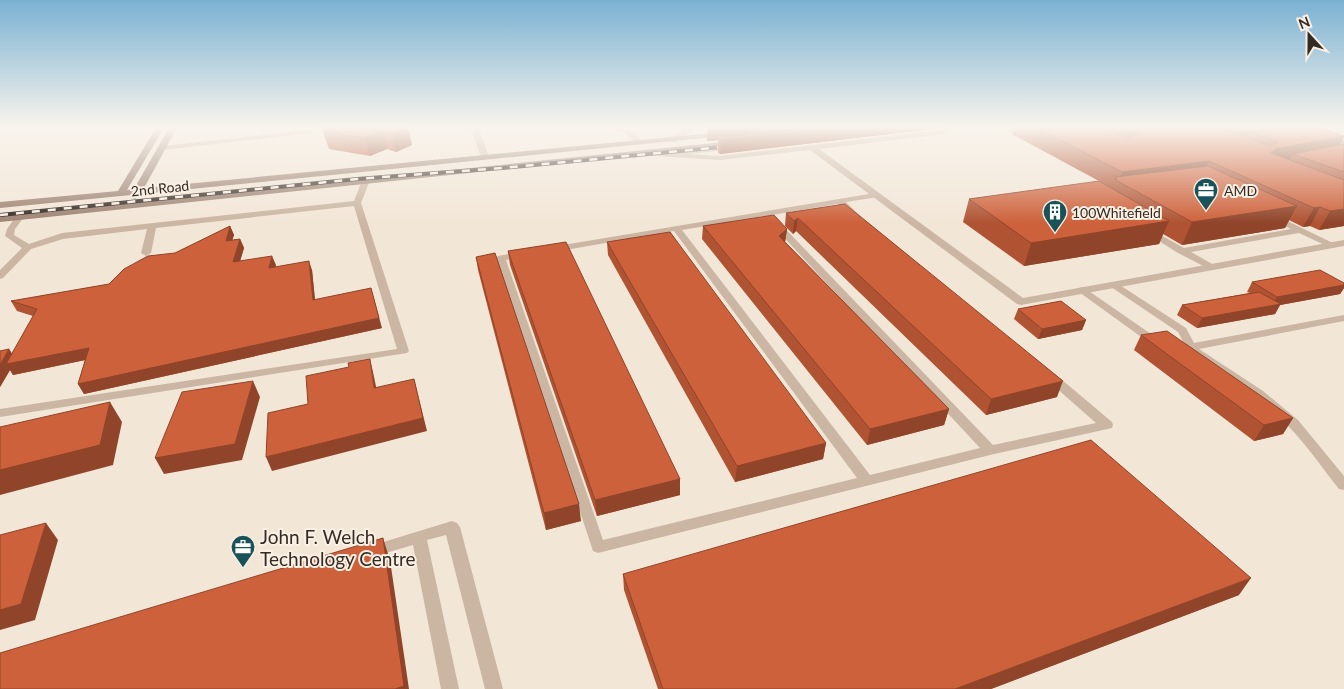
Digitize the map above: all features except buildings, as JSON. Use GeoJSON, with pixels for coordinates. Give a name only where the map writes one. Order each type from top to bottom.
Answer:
{"type":"FeatureCollection","features":[{"type":"Feature","properties":{"kind":"main road"},"geometry":{"type":"LineString","coordinates":[[142,158],[121,193],[126,205],[138,191],[156,158]]}},
{"type":"Feature","properties":{"kind":"main road","name":"2nd Road"},"geometry":{"type":"LineString","coordinates":[[0,205],[473,158]]}},
{"type":"Feature","properties":{"kind":"main road","name":"2nd Road"},"geometry":{"type":"LineString","coordinates":[[0,219],[588,158]]}},
{"type":"Feature","properties":{"kind":"street"},"geometry":{"type":"LineString","coordinates":[[826,158],[1021,302],[1344,243]]}},
{"type":"Feature","properties":{"kind":"lane"},"geometry":{"type":"LineString","coordinates":[[0,413],[403,351],[357,202],[366,180]]}},
{"type":"Feature","properties":{"kind":"lane"},"geometry":{"type":"LineString","coordinates":[[875,195],[501,258],[598,547],[990,450],[1107,425],[1042,370]]}},
{"type":"Feature","properties":{"kind":"lane"},"geometry":{"type":"LineString","coordinates":[[838,200],[861,219]]}},
{"type":"Feature","properties":{"kind":"lane"},"geometry":{"type":"LineString","coordinates":[[0,276],[28,247],[62,236],[357,202]]}},
{"type":"Feature","properties":{"kind":"lane"},"geometry":{"type":"LineString","coordinates":[[766,213],[990,450]]}},
{"type":"Feature","properties":{"kind":"lane"},"geometry":{"type":"LineString","coordinates":[[1267,214],[1332,245]]}},
{"type":"Feature","properties":{"kind":"lane"},"geometry":{"type":"LineString","coordinates":[[20,217],[11,229],[9,236],[28,247]]}},
{"type":"Feature","properties":{"kind":"lane"},"geometry":{"type":"LineString","coordinates":[[146,253],[152,226]]}},
{"type":"Feature","properties":{"kind":"lane"},"geometry":{"type":"LineString","coordinates":[[1140,226],[1211,267]]}},
{"type":"Feature","properties":{"kind":"lane"},"geometry":{"type":"LineString","coordinates":[[676,228],[867,480]]}},
{"type":"Feature","properties":{"kind":"lane"},"geometry":{"type":"LineString","coordinates":[[1181,251],[1301,230]]}},
{"type":"Feature","properties":{"kind":"lane"},"geometry":{"type":"LineString","coordinates":[[1115,285],[1182,330],[1191,347]]}},
{"type":"Feature","properties":{"kind":"lane"},"geometry":{"type":"LineString","coordinates":[[1083,290],[1148,337],[1191,347],[1274,406],[1309,441],[1344,485]]}},
{"type":"Feature","properties":{"kind":"lane"},"geometry":{"type":"LineString","coordinates":[[1191,347],[1344,318]]}},
{"type":"Feature","properties":{"kind":"lane"},"geometry":{"type":"LineString","coordinates":[[352,557],[452,527],[494,689]]}},
{"type":"Feature","properties":{"kind":"lane"},"geometry":{"type":"LineString","coordinates":[[419,537],[450,689]]}},
{"type":"Feature","properties":{"kind":"railway"},"geometry":{"type":"LineString","coordinates":[[0,215],[357,179],[605,158]]}},
{"type":"Feature","properties":{"kind":"place","name":"AMD"},"geometry":{"type":"Point","coordinates":[1206,211]}},
{"type":"Feature","properties":{"kind":"place","name":"100Whitefield"},"geometry":{"type":"Point","coordinates":[1055,233]}},
{"type":"Feature","properties":{"kind":"place","name":"John F. Welch Technology Centre"},"geometry":{"type":"Point","coordinates":[243,568]}}]}
